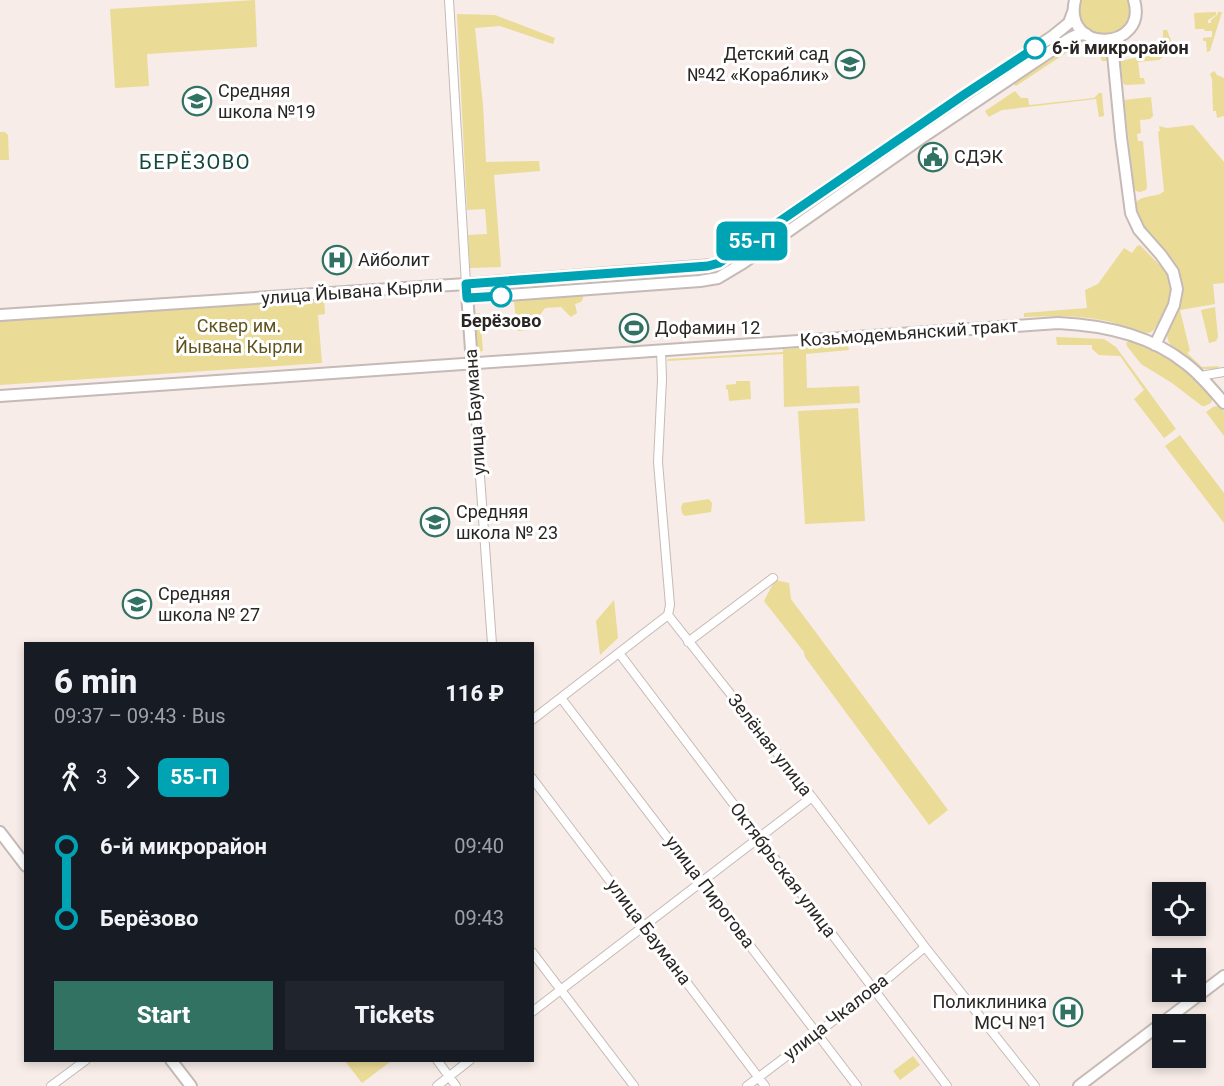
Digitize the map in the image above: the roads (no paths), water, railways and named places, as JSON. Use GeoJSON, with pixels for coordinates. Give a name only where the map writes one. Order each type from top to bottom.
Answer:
{"type":"FeatureCollection","features":[{"type":"Feature","properties":{"kind":"main road"},"geometry":{"type":"LineString","coordinates":[[1135,2],[1134,21],[1119,38],[1113,54],[1131,213],[1139,230],[1173,272],[1177,289],[1174,305],[1155,345]]}},
{"type":"Feature","properties":{"kind":"main road","name":"улица Йывана Кырли"},"geometry":{"type":"LineString","coordinates":[[0,315],[579,276],[708,266],[719,263],[1053,36],[1069,23],[1074,6]]}},
{"type":"Feature","properties":{"kind":"main road"},"geometry":{"type":"LineString","coordinates":[[1074,6],[1077,24],[1086,34],[1113,54]]}},
{"type":"Feature","properties":{"kind":"main road","name":"улица Йывана Кырли"},"geometry":{"type":"LineString","coordinates":[[467,298],[709,280],[726,274],[1071,37],[1086,34]]}},
{"type":"Feature","properties":{"kind":"main road"},"geometry":{"type":"LineString","coordinates":[[1097,40],[1119,38]]}},
{"type":"Feature","properties":{"kind":"main road"},"geometry":{"type":"LineString","coordinates":[[869,160],[876,170]]}},
{"type":"Feature","properties":{"kind":"main road"},"geometry":{"type":"LineString","coordinates":[[840,180],[847,190]]}},
{"type":"Feature","properties":{"kind":"main road"},"geometry":{"type":"LineString","coordinates":[[735,252],[743,263]]}},
{"type":"Feature","properties":{"kind":"main road"},"geometry":{"type":"LineString","coordinates":[[579,276],[580,289]]}},
{"type":"Feature","properties":{"kind":"main road","name":"улица Баумана"},"geometry":{"type":"LineString","coordinates":[[466,284],[472,364]]}},
{"type":"Feature","properties":{"kind":"main road","name":"Козьмодемьянский тракт"},"geometry":{"type":"LineString","coordinates":[[661,350],[1058,323],[1080,325],[1137,337],[1178,357],[1200,376],[1224,403]]}},
{"type":"Feature","properties":{"kind":"main road"},"geometry":{"type":"LineString","coordinates":[[0,396],[661,350]]}},
{"type":"Feature","properties":{"kind":"main road"},"geometry":{"type":"LineString","coordinates":[[0,832],[24,863]]}},
{"type":"Feature","properties":{"kind":"main road"},"geometry":{"type":"LineString","coordinates":[[1079,1086],[1224,976]]}},
{"type":"Feature","properties":{"kind":"main road"},"geometry":{"type":"LineString","coordinates":[[173,1062],[191,1086]]}},
{"type":"Feature","properties":{"kind":"street","name":"улица Баумана"},"geometry":{"type":"LineString","coordinates":[[449,0],[466,284]]}},
{"type":"Feature","properties":{"kind":"street"},"geometry":{"type":"LineString","coordinates":[[534,718],[668,615],[670,604],[658,462],[661,350]]}},
{"type":"Feature","properties":{"kind":"street","name":"улица Баумана"},"geometry":{"type":"LineString","coordinates":[[472,364],[492,642]]}},
{"type":"Feature","properties":{"kind":"street"},"geometry":{"type":"LineString","coordinates":[[1200,376],[1224,372]]}},
{"type":"Feature","properties":{"kind":"street"},"geometry":{"type":"LineString","coordinates":[[688,642],[773,578]]}},
{"type":"Feature","properties":{"kind":"street","name":"Зелёная улица"},"geometry":{"type":"LineString","coordinates":[[668,615],[1035,1086]]}},
{"type":"Feature","properties":{"kind":"street","name":"Октябрьская улица"},"geometry":{"type":"LineString","coordinates":[[619,653],[947,1086]]}},
{"type":"Feature","properties":{"kind":"street","name":"улица Пирогова"},"geometry":{"type":"LineString","coordinates":[[561,698],[857,1086]]}},
{"type":"Feature","properties":{"kind":"street","name":"улица Баумана"},"geometry":{"type":"LineString","coordinates":[[534,781],[765,1086]]}},
{"type":"Feature","properties":{"kind":"street"},"geometry":{"type":"LineString","coordinates":[[534,1009],[812,797]]}},
{"type":"Feature","properties":{"kind":"street","name":"улица Чкалова"},"geometry":{"type":"LineString","coordinates":[[747,1086],[874,990],[925,947]]}},
{"type":"Feature","properties":{"kind":"street"},"geometry":{"type":"LineString","coordinates":[[534,955],[634,1086]]}},
{"type":"Feature","properties":{"kind":"street"},"geometry":{"type":"LineString","coordinates":[[51,1086],[83,1062]]}},
{"type":"Feature","properties":{"kind":"street"},"geometry":{"type":"LineString","coordinates":[[438,1062],[456,1086]]}},
{"type":"Feature","properties":{"kind":"street"},"geometry":{"type":"LineString","coordinates":[[436,1086],[468,1062]]}},
{"type":"Feature","properties":{"kind":"place","name":"6-й микрорайон"},"geometry":{"type":"Point","coordinates":[1035,48]}},
{"type":"Feature","properties":{"kind":"place","name":"Детский сад №42 «Кораблик»"},"geometry":{"type":"Point","coordinates":[850,64]}},
{"type":"Feature","properties":{"kind":"place","name":"Средняя школа №19"},"geometry":{"type":"Point","coordinates":[197,101]}},
{"type":"Feature","properties":{"kind":"place","name":"СДЭК"},"geometry":{"type":"Point","coordinates":[933,157]}},
{"type":"Feature","properties":{"kind":"place","name":"Айболит"},"geometry":{"type":"Point","coordinates":[337,260]}},
{"type":"Feature","properties":{"kind":"place","name":"Берёзово"},"geometry":{"type":"Point","coordinates":[501,296]}},
{"type":"Feature","properties":{"kind":"place","name":"Дофамин 12"},"geometry":{"type":"Point","coordinates":[634,328]}},
{"type":"Feature","properties":{"kind":"place","name":"Средняя школа № 23"},"geometry":{"type":"Point","coordinates":[435,522]}},
{"type":"Feature","properties":{"kind":"place","name":"Средняя школа № 27"},"geometry":{"type":"Point","coordinates":[137,604]}},
{"type":"Feature","properties":{"kind":"place","name":"Поликлиника МСЧ №1"},"geometry":{"type":"Point","coordinates":[1068,1012]}},
{"type":"Feature","properties":{"kind":"district","name":"БЕРЁЗОВО"},"geometry":{"type":"Point","coordinates":[195,162]}},
{"type":"Feature","properties":{"kind":"park label","name":"Сквер им. Йывана Кырли"},"geometry":{"type":"Point","coordinates":[239,336]}}]}
